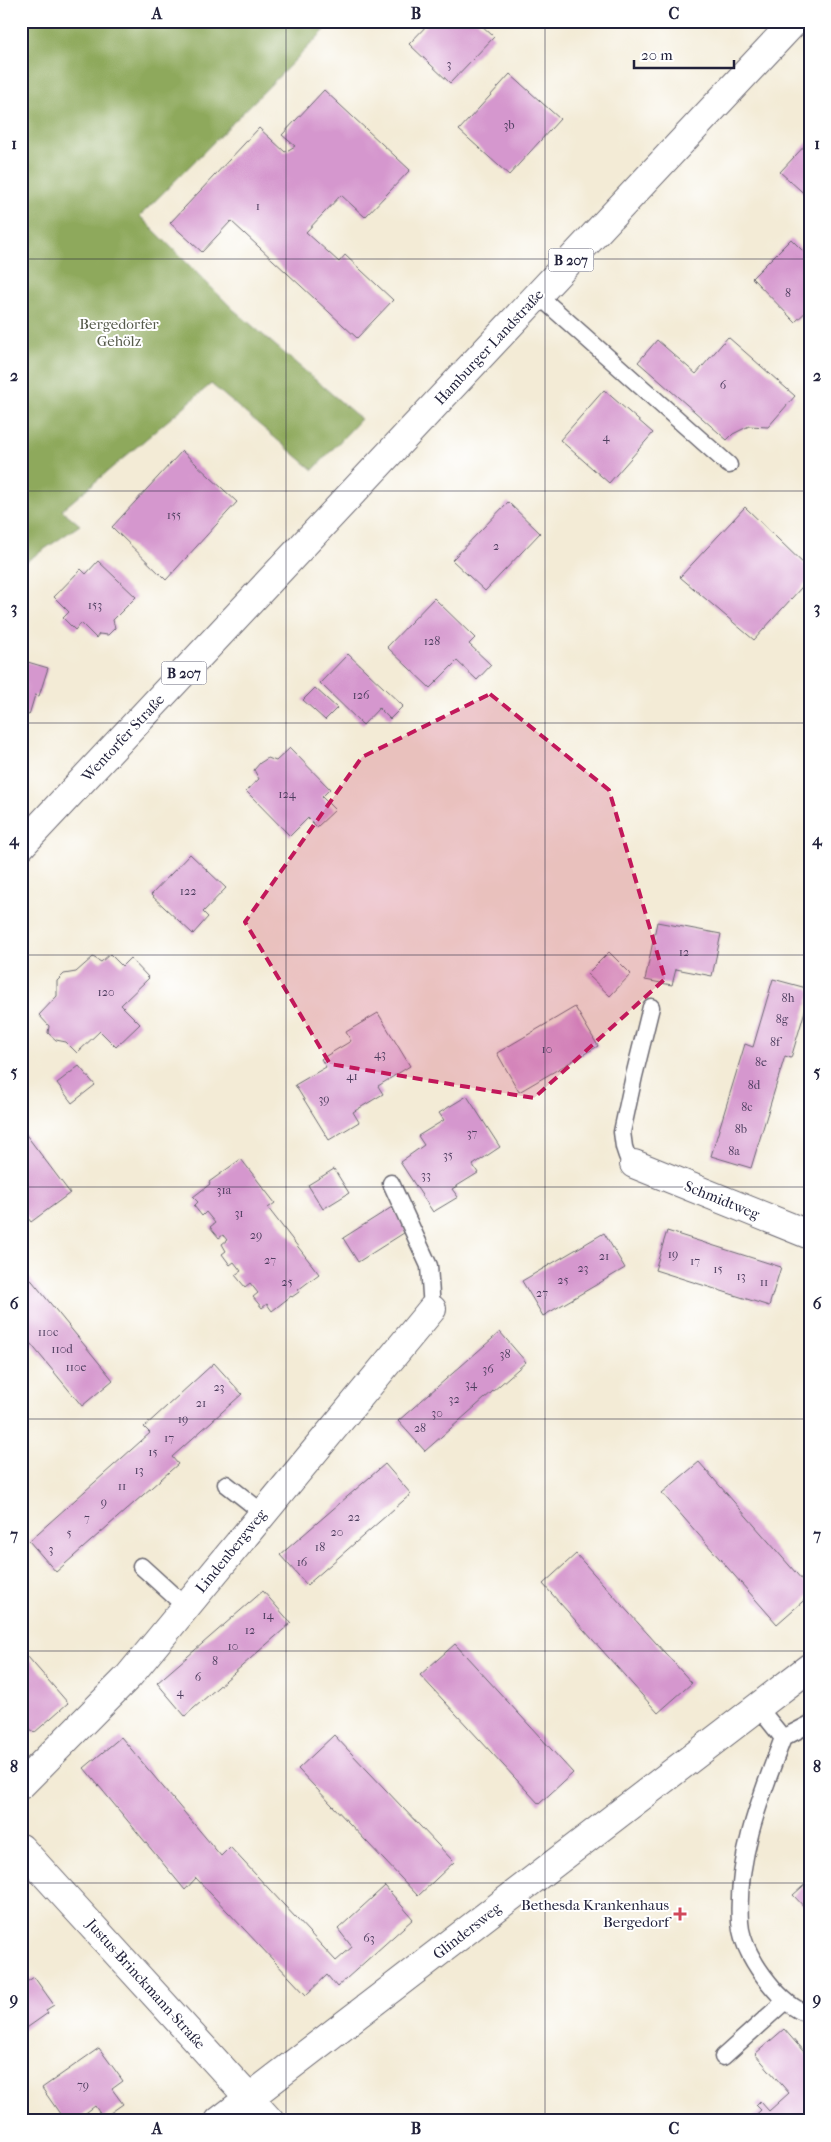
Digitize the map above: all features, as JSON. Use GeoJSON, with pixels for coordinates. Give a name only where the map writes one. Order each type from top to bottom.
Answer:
{"type":"FeatureCollection","features":[{"type":"Feature","properties":{"kind":"street","name":"Hamburger Landstraße"},"geometry":{"type":"LineString","coordinates":[[347,499],[796,21]]}},
{"type":"Feature","properties":{"kind":"street","name":"Wentorfer Straße"},"geometry":{"type":"LineString","coordinates":[[21,846],[347,499]]}},
{"type":"Feature","properties":{"kind":"street","name":"Schmidtweg"},"geometry":{"type":"LineString","coordinates":[[634,1164],[810,1235]]}},
{"type":"Feature","properties":{"kind":"street","name":"Lindenbergweg"},"geometry":{"type":"LineString","coordinates":[[21,1785],[129,1676],[432,1309]]}},
{"type":"Feature","properties":{"kind":"street","name":"Glindersweg"},"geometry":{"type":"LineString","coordinates":[[219,2121],[810,1667]]}},
{"type":"Feature","properties":{"kind":"street","name":"Justus-Brinckmann-Straße"},"geometry":{"type":"LineString","coordinates":[[21,1848],[270,2121]]}},
{"type":"Feature","properties":{"kind":"lane"},"geometry":{"type":"LineString","coordinates":[[538,295],[729,465]]}},
{"type":"Feature","properties":{"kind":"lane"},"geometry":{"type":"LineString","coordinates":[[634,1164],[627,1156],[622,1132],[651,1007]]}},
{"type":"Feature","properties":{"kind":"lane"},"geometry":{"type":"LineString","coordinates":[[390,1183],[430,1266],[432,1309]]}},
{"type":"Feature","properties":{"kind":"lane"},"geometry":{"type":"LineString","coordinates":[[226,1484],[263,1513]]}},
{"type":"Feature","properties":{"kind":"lane"},"geometry":{"type":"LineString","coordinates":[[141,1566],[186,1607]]}},
{"type":"Feature","properties":{"kind":"lane"},"geometry":{"type":"LineString","coordinates":[[758,1707],[783,1738]]}},
{"type":"Feature","properties":{"kind":"lane"},"geometry":{"type":"LineString","coordinates":[[810,1724],[783,1738],[758,1806],[744,1858],[740,1923],[747,1949],[764,1976],[784,2002],[810,2015]]}},
{"type":"Feature","properties":{"kind":"lane"},"geometry":{"type":"LineString","coordinates":[[723,2057],[784,2002]]}},
{"type":"Feature","properties":{"kind":"highlighted area"},"geometry":{"type":"Polygon","coordinates":[[[490,694],[609,790],[665,979],[534,1098],[330,1064],[245,922],[362,757],[490,694]]]}},
{"type":"Feature","properties":{"kind":"green space","name":"Bergedorfer Gehölz"},"geometry":{"type":"Polygon","coordinates":[[[21,21],[334,21],[140,216],[234,310],[361,419],[313,470],[211,384],[62,510],[80,525],[21,565],[21,21]]]}},
{"type":"Feature","properties":{"kind":"building"},"geometry":{"type":"Polygon","coordinates":[[[431,21],[477,21],[494,37],[450,83],[409,44],[431,21]]]}},
{"type":"Feature","properties":{"kind":"building"},"geometry":{"type":"Polygon","coordinates":[[[510,74],[560,119],[509,175],[459,130],[510,74]]]}},
{"type":"Feature","properties":{"kind":"building"},"geometry":{"type":"Polygon","coordinates":[[[324,90],[410,170],[365,217],[341,195],[306,232],[339,262],[345,255],[393,300],[357,338],[231,221],[202,252],[170,223],[259,128],[285,152],[295,146],[282,135],[324,90]]]}},
{"type":"Feature","properties":{"kind":"building"},"geometry":{"type":"Polygon","coordinates":[[[810,140],[810,199],[780,172],[810,140]]]}},
{"type":"Feature","properties":{"kind":"building"},"geometry":{"type":"Polygon","coordinates":[[[791,239],[810,258],[810,308],[795,322],[752,278],[791,239]]]}},
{"type":"Feature","properties":{"kind":"building"},"geometry":{"type":"Polygon","coordinates":[[[728,337],[795,396],[768,427],[749,426],[733,434],[727,440],[638,362],[657,340],[696,374],[728,337]]]}},
{"type":"Feature","properties":{"kind":"building"},"geometry":{"type":"Polygon","coordinates":[[[604,390],[653,433],[609,483],[560,440],[604,390]]]}},
{"type":"Feature","properties":{"kind":"building"},"geometry":{"type":"Polygon","coordinates":[[[182,451],[237,502],[166,580],[112,527],[182,451]]]}},
{"type":"Feature","properties":{"kind":"building"},"geometry":{"type":"Polygon","coordinates":[[[508,502],[540,533],[485,591],[452,560],[508,502]]]}},
{"type":"Feature","properties":{"kind":"building"},"geometry":{"type":"Polygon","coordinates":[[[745,507],[810,570],[810,578],[754,640],[680,577],[745,507]]]}},
{"type":"Feature","properties":{"kind":"building"},"geometry":{"type":"Polygon","coordinates":[[[98,561],[136,597],[113,620],[115,628],[108,635],[99,634],[96,638],[81,623],[75,630],[63,618],[69,612],[54,597],[81,569],[86,574],[98,561]]]}},
{"type":"Feature","properties":{"kind":"building"},"geometry":{"type":"Polygon","coordinates":[[[434,598],[475,638],[469,644],[491,665],[477,680],[457,661],[430,688],[387,647],[434,598]]]}},
{"type":"Feature","properties":{"kind":"building"},"geometry":{"type":"Polygon","coordinates":[[[348,654],[403,706],[390,719],[379,708],[363,725],[320,683],[348,654]]]}},
{"type":"Feature","properties":{"kind":"building"},"geometry":{"type":"Polygon","coordinates":[[[21,660],[48,668],[39,696],[35,695],[29,715],[21,713],[21,660]]]}},
{"type":"Feature","properties":{"kind":"building"},"geometry":{"type":"Polygon","coordinates":[[[315,688],[337,708],[325,720],[303,700],[315,688]]]}},
{"type":"Feature","properties":{"kind":"building"},"geometry":{"type":"Polygon","coordinates":[[[290,748],[330,789],[322,797],[335,810],[317,827],[308,818],[290,836],[246,791],[259,779],[254,770],[260,763],[268,758],[276,761],[290,748]]]}},
{"type":"Feature","properties":{"kind":"building"},"geometry":{"type":"Polygon","coordinates":[[[190,854],[226,888],[203,912],[208,917],[193,934],[151,895],[190,854]]]}},
{"type":"Feature","properties":{"kind":"building"},"geometry":{"type":"Polygon","coordinates":[[[657,922],[721,934],[712,976],[676,969],[672,985],[645,980],[657,922]]]}},
{"type":"Feature","properties":{"kind":"building"},"geometry":{"type":"Polygon","coordinates":[[[609,952],[631,974],[610,996],[587,974],[609,952]]]}},
{"type":"Feature","properties":{"kind":"building"},"geometry":{"type":"Polygon","coordinates":[[[110,954],[122,966],[130,958],[149,978],[121,1005],[140,1024],[116,1047],[100,1031],[77,1053],[66,1042],[56,1040],[48,1033],[49,1026],[39,1015],[57,996],[57,981],[64,974],[76,972],[93,957],[101,962],[110,954]]]}},
{"type":"Feature","properties":{"kind":"building"},"geometry":{"type":"Polygon","coordinates":[[[773,979],[810,989],[810,994],[791,1058],[785,1056],[751,1168],[711,1156],[745,1044],[753,1047],[773,979]]]}},
{"type":"Feature","properties":{"kind":"building"},"geometry":{"type":"Polygon","coordinates":[[[575,1007],[598,1046],[519,1092],[497,1053],[575,1007]]]}},
{"type":"Feature","properties":{"kind":"building"},"geometry":{"type":"Polygon","coordinates":[[[378,1013],[410,1066],[378,1086],[383,1094],[353,1112],[359,1122],[329,1140],[295,1085],[326,1067],[321,1059],[351,1041],[346,1032],[378,1013]]]}},
{"type":"Feature","properties":{"kind":"building"},"geometry":{"type":"Polygon","coordinates":[[[79,1066],[95,1085],[72,1103],[57,1083],[79,1066]]]}},
{"type":"Feature","properties":{"kind":"building"},"geometry":{"type":"Polygon","coordinates":[[[467,1096],[500,1147],[473,1165],[478,1173],[452,1189],[458,1197],[433,1212],[400,1162],[424,1145],[418,1136],[444,1120],[439,1113],[467,1096]]]}},
{"type":"Feature","properties":{"kind":"building"},"geometry":{"type":"Polygon","coordinates":[[[21,1128],[70,1193],[31,1222],[21,1209],[21,1128]]]}},
{"type":"Feature","properties":{"kind":"building"},"geometry":{"type":"Polygon","coordinates":[[[241,1159],[275,1203],[268,1208],[319,1274],[298,1290],[299,1292],[272,1311],[267,1304],[262,1308],[253,1297],[258,1293],[250,1283],[245,1287],[235,1275],[241,1271],[234,1262],[230,1265],[222,1254],[226,1251],[222,1244],[227,1240],[223,1235],[219,1238],[210,1227],[215,1223],[206,1212],[202,1216],[194,1206],[198,1202],[193,1197],[210,1184],[209,1182],[241,1159]]]}},
{"type":"Feature","properties":{"kind":"building"},"geometry":{"type":"Polygon","coordinates":[[[334,1169],[349,1193],[323,1209],[308,1185],[334,1169]]]}},
{"type":"Feature","properties":{"kind":"building"},"geometry":{"type":"Polygon","coordinates":[[[392,1207],[407,1231],[358,1262],[343,1238],[392,1207]]]}},
{"type":"Feature","properties":{"kind":"building"},"geometry":{"type":"Polygon","coordinates":[[[667,1231],[781,1267],[769,1306],[655,1270],[667,1231]]]}},
{"type":"Feature","properties":{"kind":"building"},"geometry":{"type":"Polygon","coordinates":[[[604,1233],[625,1268],[543,1316],[522,1281],[604,1233]]]}},
{"type":"Feature","properties":{"kind":"building"},"geometry":{"type":"Polygon","coordinates":[[[28,1276],[113,1380],[82,1406],[21,1332],[21,1282],[28,1276]]]}},
{"type":"Feature","properties":{"kind":"building"},"geometry":{"type":"Polygon","coordinates":[[[500,1332],[526,1362],[425,1451],[398,1421],[500,1332]]]}},
{"type":"Feature","properties":{"kind":"building"},"geometry":{"type":"Polygon","coordinates":[[[214,1363],[242,1394],[172,1457],[178,1464],[56,1572],[29,1541],[150,1433],[144,1427],[214,1363]]]}},
{"type":"Feature","properties":{"kind":"building"},"geometry":{"type":"Polygon","coordinates":[[[699,1462],[810,1589],[810,1595],[777,1624],[662,1493],[699,1462]]]}},
{"type":"Feature","properties":{"kind":"building"},"geometry":{"type":"Polygon","coordinates":[[[385,1464],[411,1494],[307,1585],[280,1555],[385,1464]]]}},
{"type":"Feature","properties":{"kind":"building"},"geometry":{"type":"Polygon","coordinates":[[[576,1554],[692,1683],[658,1713],[543,1584],[576,1554]]]}},
{"type":"Feature","properties":{"kind":"building"},"geometry":{"type":"Polygon","coordinates":[[[263,1591],[291,1623],[185,1716],[157,1683],[263,1591]]]}},
{"type":"Feature","properties":{"kind":"building"},"geometry":{"type":"Polygon","coordinates":[[[455,1644],[573,1773],[539,1804],[420,1675],[455,1644]]]}},
{"type":"Feature","properties":{"kind":"building"},"geometry":{"type":"Polygon","coordinates":[[[21,1649],[68,1703],[34,1733],[21,1718],[21,1649]]]}},
{"type":"Feature","properties":{"kind":"building"},"geometry":{"type":"Polygon","coordinates":[[[334,1735],[454,1862],[418,1896],[298,1769],[334,1735]]]}},
{"type":"Feature","properties":{"kind":"building"},"geometry":{"type":"Polygon","coordinates":[[[121,1737],[221,1856],[230,1847],[336,1961],[352,1947],[338,1929],[385,1886],[413,1919],[337,1987],[327,1975],[306,1995],[196,1878],[185,1890],[84,1768],[121,1737]]]}},
{"type":"Feature","properties":{"kind":"building"},"geometry":{"type":"Polygon","coordinates":[[[810,1880],[810,1913],[793,1895],[810,1880]]]}},
{"type":"Feature","properties":{"kind":"building"},"geometry":{"type":"Polygon","coordinates":[[[34,1977],[54,2005],[46,2010],[48,2013],[21,2032],[21,1981],[23,1980],[25,1983],[34,1977]]]}},
{"type":"Feature","properties":{"kind":"building"},"geometry":{"type":"Polygon","coordinates":[[[784,2029],[810,2059],[810,2121],[749,2121],[761,2110],[756,2105],[760,2101],[769,2111],[789,2093],[755,2054],[784,2029]]]}},
{"type":"Feature","properties":{"kind":"building"},"geometry":{"type":"Polygon","coordinates":[[[99,2048],[123,2081],[112,2089],[123,2104],[103,2118],[95,2106],[75,2121],[65,2121],[42,2088],[99,2048]]]}},
{"type":"Feature","properties":{"kind":"place","name":"Bethesda Krankenhaus Bergedorf"},"geometry":{"type":"Point","coordinates":[680,1914]}}]}
